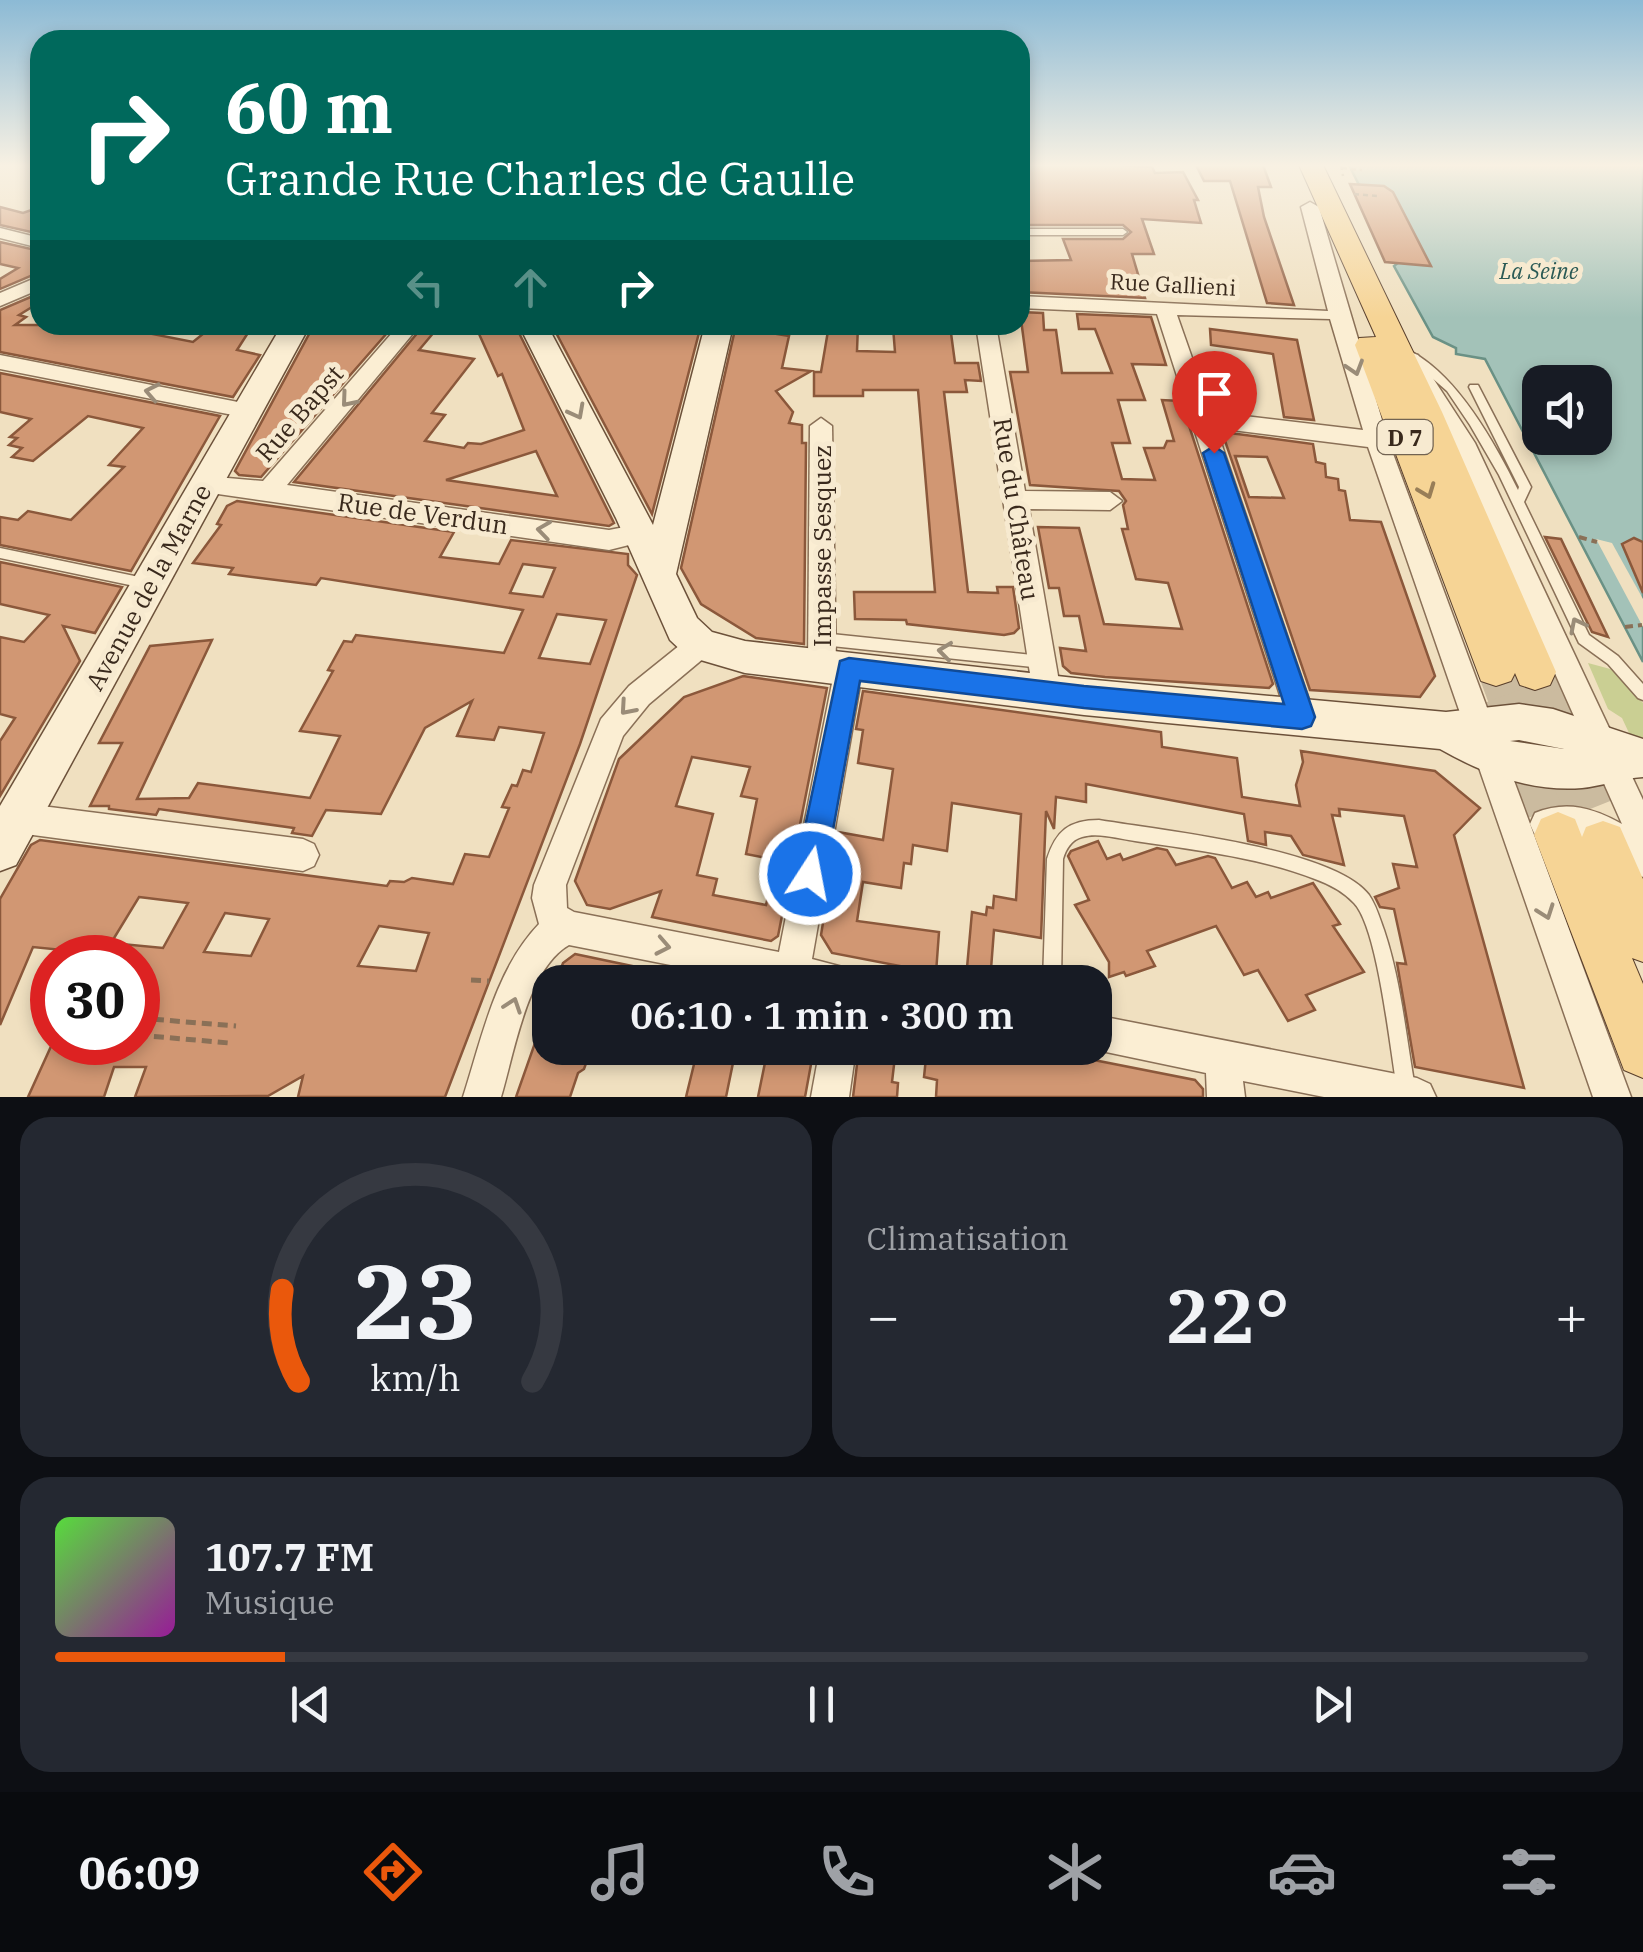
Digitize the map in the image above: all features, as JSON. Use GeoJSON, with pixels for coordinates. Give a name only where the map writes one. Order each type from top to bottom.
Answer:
{"type":"FeatureCollection","features":[{"type":"Feature","properties":{"kind":"main road","name":"D 7"},"geometry":{"type":"LineString","coordinates":[[1314,216],[1360,321],[1496,668]]}},
{"type":"Feature","properties":{"kind":"main road","name":"D 7"},"geometry":{"type":"LineString","coordinates":[[1336,216],[1545,661]]}},
{"type":"Feature","properties":{"kind":"main road","name":"Avenue de la Marne"},"geometry":{"type":"LineString","coordinates":[[10,820],[150,585],[290,335]]}},
{"type":"Feature","properties":{"kind":"main road"},"geometry":{"type":"LineString","coordinates":[[538,335],[637,526],[683,629],[700,645],[745,656],[831,657],[1044,677],[1302,717],[1470,736],[1552,770],[1593,769],[1624,757]]}},
{"type":"Feature","properties":{"kind":"main road"},"geometry":{"type":"LineString","coordinates":[[659,572],[717,335]]}},
{"type":"Feature","properties":{"kind":"main road"},"geometry":{"type":"LineString","coordinates":[[1596,849],[1643,936]]}},
{"type":"Feature","properties":{"kind":"main road"},"geometry":{"type":"LineString","coordinates":[[1596,849],[1643,1051]]}},
{"type":"Feature","properties":{"kind":"street"},"geometry":{"type":"LineString","coordinates":[[1312,216],[1331,317],[1450,641],[1470,736],[1596,849]]}},
{"type":"Feature","properties":{"kind":"street"},"geometry":{"type":"LineString","coordinates":[[0,233],[30,240]]}},
{"type":"Feature","properties":{"kind":"street"},"geometry":{"type":"LineString","coordinates":[[0,300],[30,286]]}},
{"type":"Feature","properties":{"kind":"street","name":"Rue Gallieni"},"geometry":{"type":"LineString","coordinates":[[1030,302],[1331,317]]}},
{"type":"Feature","properties":{"kind":"street"},"geometry":{"type":"LineString","coordinates":[[1164,308],[1302,717]]}},
{"type":"Feature","properties":{"kind":"street","name":"Rue Bapst"},"geometry":{"type":"LineString","coordinates":[[269,490],[401,335]]}},
{"type":"Feature","properties":{"kind":"street","name":"Rue du Château"},"geometry":{"type":"LineString","coordinates":[[988,335],[1044,677]]}},
{"type":"Feature","properties":{"kind":"street"},"geometry":{"type":"LineString","coordinates":[[0,362],[248,412]]}},
{"type":"Feature","properties":{"kind":"street"},"geometry":{"type":"LineString","coordinates":[[1202,418],[1378,440]]}},
{"type":"Feature","properties":{"kind":"street","name":"Impasse Sesquez"},"geometry":{"type":"LineString","coordinates":[[793,965],[831,657],[821,426]]}},
{"type":"Feature","properties":{"kind":"street","name":"Rue de Verdun"},"geometry":{"type":"LineString","coordinates":[[205,485],[269,490],[609,540],[674,512]]}},
{"type":"Feature","properties":{"kind":"street"},"geometry":{"type":"LineString","coordinates":[[1014,500],[1110,500]]}},
{"type":"Feature","properties":{"kind":"street"},"geometry":{"type":"LineString","coordinates":[[1450,641],[1469,664],[1495,678],[1516,683],[1543,680],[1552,672],[1545,661]]}},
{"type":"Feature","properties":{"kind":"street"},"geometry":{"type":"LineString","coordinates":[[700,645],[628,705],[604,741],[549,890],[553,918],[567,928],[756,965]]}},
{"type":"Feature","properties":{"kind":"street"},"geometry":{"type":"LineString","coordinates":[[1545,661],[1624,757],[1596,849],[1612,1097]]}},
{"type":"Feature","properties":{"kind":"street"},"geometry":{"type":"LineString","coordinates":[[10,820],[303,854]]}},
{"type":"Feature","properties":{"kind":"street"},"geometry":{"type":"LineString","coordinates":[[482,1097],[528,963],[550,934],[567,928]]}},
{"type":"Feature","properties":{"kind":"street"},"geometry":{"type":"LineString","coordinates":[[1112,1040],[1224,1079],[1412,1096]]}},
{"type":"Feature","properties":{"kind":"street"},"geometry":{"type":"LineString","coordinates":[[830,1097],[835,1065]]}},
{"type":"Feature","properties":{"kind":"lane"},"geometry":{"type":"LineString","coordinates":[[1030,232],[1124,232]]}},
{"type":"Feature","properties":{"kind":"lane"},"geometry":{"type":"LineString","coordinates":[[1395,338],[1455,392],[1518,502],[1584,638],[1613,660],[1643,694]]}},
{"type":"Feature","properties":{"kind":"lane"},"geometry":{"type":"LineString","coordinates":[[1474,387],[1525,487],[1518,502]]}},
{"type":"Feature","properties":{"kind":"lane"},"geometry":{"type":"LineString","coordinates":[[0,553],[150,585]]}},
{"type":"Feature","properties":{"kind":"lane"},"geometry":{"type":"LineString","coordinates":[[1052,965],[1055,860],[1061,841],[1074,831],[1098,828],[1312,867],[1352,887],[1372,918],[1412,1096]]}},
{"type":"Feature","properties":{"kind":"path"},"geometry":{"type":"LineString","coordinates":[[1578,537],[1597,542]]}},
{"type":"Feature","properties":{"kind":"path"},"geometry":{"type":"LineString","coordinates":[[1625,627],[1642,625]]}},
{"type":"Feature","properties":{"kind":"path"},"geometry":{"type":"LineString","coordinates":[[471,980],[489,982]]}},
{"type":"Feature","properties":{"kind":"path"},"geometry":{"type":"LineString","coordinates":[[160,1020],[236,1026]]}},
{"type":"Feature","properties":{"kind":"path"},"geometry":{"type":"LineString","coordinates":[[160,1037],[229,1043]]}},
{"type":"Feature","properties":{"kind":"green space"},"geometry":{"type":"Polygon","coordinates":[[[1588,663],[1614,670],[1643,703],[1643,763],[1622,718],[1608,709],[1588,663]]]}},
{"type":"Feature","properties":{"kind":"water","name":"La Seine"},"geometry":{"type":"Polygon","coordinates":[[[1375,216],[1643,216],[1643,662],[1535,455],[1612,455],[1612,365],[1522,365],[1522,430],[1485,359],[1456,354],[1456,348],[1433,337],[1394,266],[1398,263],[1375,216]]]}},
{"type":"Feature","properties":{"kind":"pier"},"geometry":{"type":"Polygon","coordinates":[[[1596,539],[1612,543],[1643,599],[1643,627],[1596,539]]]}},
{"type":"Feature","properties":{"kind":"building"},"geometry":{"type":"Polygon","coordinates":[[[0,216],[30,216],[30,232],[0,225],[0,216]]]}},
{"type":"Feature","properties":{"kind":"building"},"geometry":{"type":"Polygon","coordinates":[[[1030,216],[1199,216],[1201,223],[1142,219],[1154,254],[1132,254],[1145,298],[1030,292],[1030,261],[1071,260],[1063,239],[1123,239],[1131,232],[1123,225],[1030,225],[1030,216]]]}},
{"type":"Feature","properties":{"kind":"building"},"geometry":{"type":"Polygon","coordinates":[[[1241,216],[1264,216],[1294,305],[1267,303],[1241,216]]]}},
{"type":"Feature","properties":{"kind":"building"},"geometry":{"type":"Polygon","coordinates":[[[1364,216],[1405,216],[1431,266],[1385,262],[1364,216]]]}},
{"type":"Feature","properties":{"kind":"building"},"geometry":{"type":"Polygon","coordinates":[[[0,242],[30,249],[30,276],[0,289],[0,279],[18,268],[0,264],[0,242]]]}},
{"type":"Feature","properties":{"kind":"building"},"geometry":{"type":"Polygon","coordinates":[[[30,297],[30,308],[19,315],[26,317],[15,325],[30,325],[30,335],[158,335],[193,342],[202,335],[247,335],[237,350],[260,355],[233,397],[0,352],[0,310],[30,297]]]}},
{"type":"Feature","properties":{"kind":"building"},"geometry":{"type":"Polygon","coordinates":[[[1030,312],[1043,313],[1044,330],[1056,330],[1062,373],[1112,373],[1095,329],[1079,329],[1077,314],[1151,317],[1166,365],[1132,364],[1145,400],[1118,400],[1130,443],[1112,443],[1122,479],[1155,480],[1144,448],[1164,448],[1167,441],[1174,441],[1162,400],[1181,401],[1273,684],[1269,688],[1105,677],[1071,673],[1063,666],[1060,648],[1086,651],[1079,616],[1064,616],[1059,588],[1049,588],[1038,527],[1079,528],[1104,624],[1182,629],[1168,583],[1136,579],[1122,529],[1128,529],[1123,505],[1126,501],[1119,491],[1030,485],[1010,372],[1028,372],[1023,335],[1030,335],[1030,312]]]}},
{"type":"Feature","properties":{"kind":"building"},"geometry":{"type":"Polygon","coordinates":[[[1210,329],[1297,340],[1314,420],[1284,417],[1273,354],[1211,345],[1210,329]]]}},
{"type":"Feature","properties":{"kind":"building"},"geometry":{"type":"Polygon","coordinates":[[[309,335],[385,335],[261,477],[235,471],[309,335]]]}},
{"type":"Feature","properties":{"kind":"building"},"geometry":{"type":"Polygon","coordinates":[[[416,335],[432,335],[419,350],[474,359],[432,413],[445,415],[425,441],[464,448],[468,443],[481,444],[524,430],[502,374],[498,376],[480,335],[520,335],[614,523],[609,526],[294,482],[416,335]],[[536,451],[446,480],[557,496],[536,451]]]}},
{"type":"Feature","properties":{"kind":"building"},"geometry":{"type":"Polygon","coordinates":[[[557,335],[698,335],[652,514],[557,335]]]}},
{"type":"Feature","properties":{"kind":"building"},"geometry":{"type":"Polygon","coordinates":[[[734,335],[789,336],[782,368],[811,371],[776,391],[793,412],[789,423],[802,425],[802,443],[806,443],[804,644],[756,638],[701,604],[681,568],[734,335]]]}},
{"type":"Feature","properties":{"kind":"building"},"geometry":{"type":"Polygon","coordinates":[[[827,335],[858,335],[857,351],[895,352],[894,335],[951,335],[955,363],[978,363],[981,381],[965,380],[967,392],[944,392],[968,592],[998,593],[997,587],[1013,587],[1019,628],[1014,633],[907,624],[906,620],[855,619],[854,592],[935,592],[918,390],[863,390],[863,396],[814,396],[814,372],[821,372],[827,335]]]}},
{"type":"Feature","properties":{"kind":"building"},"geometry":{"type":"Polygon","coordinates":[[[0,373],[220,416],[131,571],[0,545],[0,517],[18,520],[28,511],[71,520],[124,467],[109,465],[143,428],[88,416],[33,461],[12,457],[22,448],[9,445],[17,438],[10,437],[31,419],[0,412],[0,373]]]}},
{"type":"Feature","properties":{"kind":"building"},"geometry":{"type":"Polygon","coordinates":[[[1222,432],[1313,444],[1316,462],[1325,464],[1326,477],[1338,479],[1339,490],[1345,491],[1350,520],[1381,522],[1435,676],[1420,697],[1310,690],[1222,432]],[[1235,456],[1249,497],[1284,498],[1267,457],[1235,456]]]}},
{"type":"Feature","properties":{"kind":"building"},"geometry":{"type":"Polygon","coordinates":[[[237,501],[454,532],[440,557],[499,564],[511,540],[628,554],[628,565],[637,575],[580,744],[445,1097],[298,1097],[303,1076],[268,1096],[135,1097],[146,1067],[114,1067],[104,1097],[28,1097],[43,1065],[160,1065],[160,948],[188,903],[139,897],[116,935],[30,935],[30,954],[0,1025],[0,899],[31,845],[40,840],[387,886],[390,881],[412,878],[453,884],[465,854],[489,857],[509,808],[502,807],[523,770],[531,772],[544,733],[499,727],[494,740],[457,736],[472,701],[425,728],[381,814],[326,810],[312,836],[292,833],[294,828],[159,809],[156,815],[90,806],[122,743],[99,743],[150,646],[212,640],[137,799],[189,798],[198,783],[310,798],[340,736],[300,731],[333,671],[328,670],[344,641],[352,642],[356,635],[504,653],[523,610],[321,578],[316,585],[229,574],[233,568],[193,563],[221,525],[217,524],[227,506],[237,501]],[[523,564],[510,593],[543,597],[555,568],[523,564]],[[557,614],[539,658],[590,664],[606,620],[557,614]],[[225,913],[204,952],[251,956],[269,919],[225,913]],[[379,926],[358,966],[416,971],[429,933],[379,926]]]}},
{"type":"Feature","properties":{"kind":"building"},"geometry":{"type":"Polygon","coordinates":[[[1545,537],[1561,539],[1608,637],[1592,632],[1545,537]]]}},
{"type":"Feature","properties":{"kind":"building"},"geometry":{"type":"Polygon","coordinates":[[[1634,538],[1643,542],[1643,593],[1622,544],[1634,538]]]}},
{"type":"Feature","properties":{"kind":"building"},"geometry":{"type":"Polygon","coordinates":[[[0,562],[122,587],[95,633],[63,626],[80,661],[0,796],[0,741],[15,718],[0,714],[0,637],[24,642],[49,615],[0,604],[0,562]]]}},
{"type":"Feature","properties":{"kind":"building"},"geometry":{"type":"Polygon","coordinates":[[[743,676],[827,688],[778,936],[771,941],[652,917],[661,891],[610,909],[587,905],[575,881],[619,759],[684,697],[743,676]],[[692,757],[676,806],[713,814],[697,875],[717,879],[713,895],[766,905],[777,860],[746,854],[757,799],[741,796],[750,767],[692,757]]]}},
{"type":"Feature","properties":{"kind":"building"},"geometry":{"type":"Polygon","coordinates":[[[863,691],[1161,732],[1162,747],[1237,758],[1242,797],[1300,806],[1296,785],[1303,762],[1301,751],[1435,771],[1480,808],[1454,835],[1524,1088],[1415,1067],[1397,963],[1406,964],[1394,909],[1380,907],[1375,897],[1399,888],[1393,864],[1417,867],[1404,816],[1339,809],[1340,816],[1332,815],[1344,865],[1303,855],[1291,836],[1265,832],[1266,845],[1248,841],[1244,814],[1086,784],[1086,802],[1056,797],[1054,829],[1046,811],[1041,938],[994,930],[991,965],[967,965],[972,912],[986,915],[987,907],[993,908],[994,896],[1016,900],[1021,814],[952,803],[947,851],[913,845],[911,864],[904,863],[901,888],[863,882],[857,921],[939,932],[937,965],[894,965],[832,953],[821,935],[838,832],[883,840],[893,769],[858,763],[863,730],[856,729],[863,691]]]}},
{"type":"Feature","properties":{"kind":"building"},"geometry":{"type":"Polygon","coordinates":[[[1098,841],[1107,859],[1120,854],[1123,860],[1157,848],[1167,850],[1176,865],[1208,856],[1215,858],[1232,888],[1247,882],[1256,897],[1268,892],[1271,898],[1313,883],[1340,924],[1333,926],[1364,972],[1306,995],[1315,1010],[1288,1021],[1258,970],[1244,975],[1216,926],[1147,951],[1155,966],[1126,976],[1124,972],[1112,976],[1112,965],[1075,905],[1089,900],[1068,856],[1071,851],[1098,841]]]}},
{"type":"Feature","properties":{"kind":"building"},"geometry":{"type":"Polygon","coordinates":[[[575,954],[627,965],[562,965],[575,954]]]}},
{"type":"Feature","properties":{"kind":"building"},"geometry":{"type":"Polygon","coordinates":[[[532,1052],[532,1065],[585,1065],[578,1073],[570,1097],[516,1097],[532,1052]]]}},
{"type":"Feature","properties":{"kind":"building"},"geometry":{"type":"Polygon","coordinates":[[[1112,1064],[1195,1080],[1203,1089],[1203,1097],[936,1097],[937,1080],[924,1077],[925,1065],[1112,1064]]]}},
{"type":"Feature","properties":{"kind":"building"},"geometry":{"type":"Polygon","coordinates":[[[694,1065],[733,1065],[726,1097],[686,1097],[694,1065]]]}},
{"type":"Feature","properties":{"kind":"building"},"geometry":{"type":"Polygon","coordinates":[[[765,1065],[811,1065],[805,1097],[758,1097],[765,1065]]]}},
{"type":"Feature","properties":{"kind":"building"},"geometry":{"type":"Polygon","coordinates":[[[857,1065],[894,1065],[892,1082],[898,1083],[897,1097],[853,1097],[857,1065]]]}},
{"type":"Feature","properties":{"kind":"tunnel"},"geometry":{"type":"LineString","coordinates":[[1496,668],[1507,698]]}},
{"type":"Feature","properties":{"kind":"tunnel"},"geometry":{"type":"LineString","coordinates":[[1535,672],[1545,698]]}},
{"type":"Feature","properties":{"kind":"tunnel"},"geometry":{"type":"LineString","coordinates":[[1506,695],[1558,835]]}},
{"type":"Feature","properties":{"kind":"tunnel"},"geometry":{"type":"LineString","coordinates":[[1544,695],[1603,844]]}},
{"type":"Feature","properties":{"kind":"route"},"geometry":{"type":"LineString","coordinates":[[810,874],[849,668],[1084,697],[1302,717],[1214,453]]}}]}
